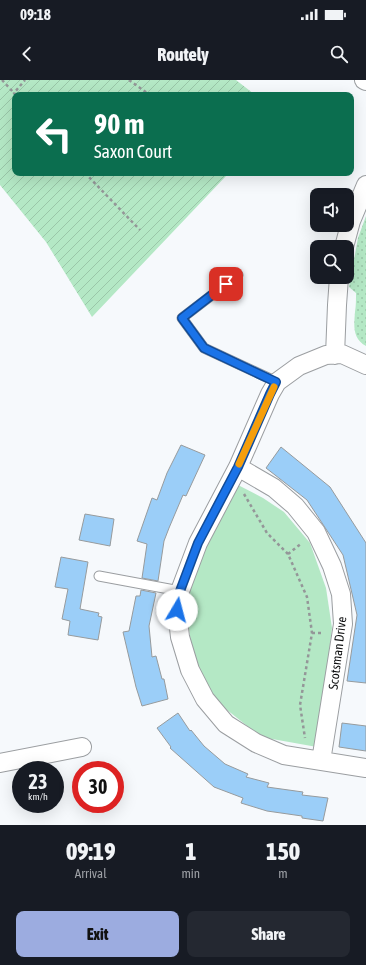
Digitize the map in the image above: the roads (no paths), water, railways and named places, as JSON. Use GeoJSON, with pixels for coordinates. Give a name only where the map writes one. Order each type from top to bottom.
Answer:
{"type":"FeatureCollection","features":[{"type":"Feature","properties":{"kind":"street"},"geometry":{"type":"LineString","coordinates":[[346,240],[351,221],[366,185]]}},
{"type":"Feature","properties":{"kind":"street"},"geometry":{"type":"LineString","coordinates":[[335,355],[338,284]]}},
{"type":"Feature","properties":{"kind":"street"},"geometry":{"type":"LineString","coordinates":[[366,365],[342,354],[326,355],[299,366],[276,382],[235,472],[198,543],[180,591],[177,610],[180,637],[190,670],[206,699],[226,724],[256,743],[284,755],[366,768]]}},
{"type":"Feature","properties":{"kind":"street","name":"Scotsman Drive"},"geometry":{"type":"LineString","coordinates":[[235,472],[274,488],[295,506],[316,532],[332,566],[341,594],[343,624],[315,760]]}},
{"type":"Feature","properties":{"kind":"street"},"geometry":{"type":"LineString","coordinates":[[0,763],[82,747]]}},
{"type":"Feature","properties":{"kind":"lane"},"geometry":{"type":"LineString","coordinates":[[238,276],[182,318],[204,348],[276,382]]}},
{"type":"Feature","properties":{"kind":"lane"},"geometry":{"type":"LineString","coordinates":[[99,576],[180,591]]}}]}
